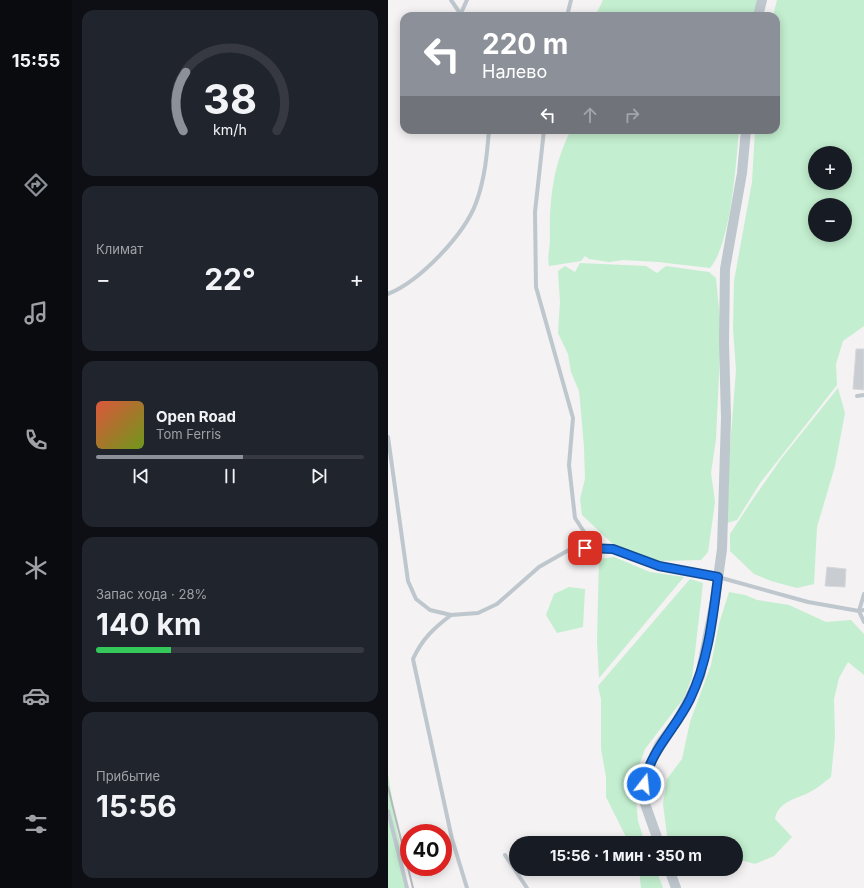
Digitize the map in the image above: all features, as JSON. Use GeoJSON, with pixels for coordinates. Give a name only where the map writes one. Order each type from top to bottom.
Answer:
{"type":"FeatureCollection","features":[{"type":"Feature","properties":{"kind":"street"},"geometry":{"type":"LineString","coordinates":[[759,12],[762,0]]}},
{"type":"Feature","properties":{"kind":"street"},"geometry":{"type":"LineString","coordinates":[[657,836],[643,798],[647,771],[659,745],[677,721],[690,700],[700,676],[722,549],[726,418],[724,342],[725,269],[742,173],[746,134]]}},
{"type":"Feature","properties":{"kind":"street"},"geometry":{"type":"LineString","coordinates":[[671,876],[676,888]]}},
{"type":"Feature","properties":{"kind":"lane"},"geometry":{"type":"LineString","coordinates":[[451,0],[460,12]]}},
{"type":"Feature","properties":{"kind":"lane"},"geometry":{"type":"LineString","coordinates":[[462,12],[467,0]]}},
{"type":"Feature","properties":{"kind":"lane"},"geometry":{"type":"LineString","coordinates":[[567,12],[571,0]]}},
{"type":"Feature","properties":{"kind":"lane"},"geometry":{"type":"LineString","coordinates":[[388,294],[430,267],[461,230],[476,203],[485,169],[489,134]]}},
{"type":"Feature","properties":{"kind":"lane"},"geometry":{"type":"LineString","coordinates":[[544,134],[535,212],[536,287],[573,418],[569,465],[575,518],[596,550]]}},
{"type":"Feature","properties":{"kind":"lane"},"geometry":{"type":"LineString","coordinates":[[857,396],[864,395]]}},
{"type":"Feature","properties":{"kind":"lane"},"geometry":{"type":"LineString","coordinates":[[388,437],[408,581],[416,599],[430,610],[451,615],[478,613],[497,604],[539,567],[574,547],[596,550],[613,549],[659,566],[718,577],[808,602],[859,611],[864,610]]}},
{"type":"Feature","properties":{"kind":"lane"},"geometry":{"type":"LineString","coordinates":[[864,594],[859,611],[864,622]]}},
{"type":"Feature","properties":{"kind":"lane"},"geometry":{"type":"LineString","coordinates":[[451,615],[431,630],[420,644],[413,659],[452,839],[468,888]]}},
{"type":"Feature","properties":{"kind":"lane"},"geometry":{"type":"LineString","coordinates":[[388,811],[407,888]]}},
{"type":"Feature","properties":{"kind":"lane"},"geometry":{"type":"LineString","coordinates":[[505,855],[527,888]]}},
{"type":"Feature","properties":{"kind":"green space"},"geometry":{"type":"Polygon","coordinates":[[[603,0],[757,0],[755,12],[597,12],[603,0]]]}},
{"type":"Feature","properties":{"kind":"green space"},"geometry":{"type":"Polygon","coordinates":[[[777,0],[864,0],[864,326],[843,341],[836,364],[837,385],[760,483],[737,520],[727,523],[729,461],[736,370],[733,329],[734,281],[752,182],[755,134],[780,134],[780,12],[774,12],[777,0]]]}},
{"type":"Feature","properties":{"kind":"green space"},"geometry":{"type":"Polygon","coordinates":[[[569,134],[739,134],[728,222],[717,257],[710,268],[658,262],[623,260],[609,262],[589,259],[585,256],[581,261],[549,266],[548,259],[550,243],[551,197],[556,170],[569,134]]]}},
{"type":"Feature","properties":{"kind":"green space"},"geometry":{"type":"Polygon","coordinates":[[[580,263],[646,266],[657,273],[666,266],[709,272],[716,278],[721,330],[716,439],[711,473],[715,502],[708,552],[701,560],[659,561],[615,546],[582,515],[580,499],[585,479],[579,391],[571,372],[568,354],[558,333],[560,302],[558,271],[565,266],[575,272],[580,263]]]}},
{"type":"Feature","properties":{"kind":"green space"},"geometry":{"type":"Polygon","coordinates":[[[838,388],[845,413],[835,466],[817,527],[814,584],[797,588],[771,581],[754,574],[730,551],[730,534],[781,459],[838,388]]]}},
{"type":"Feature","properties":{"kind":"green space"},"geometry":{"type":"Polygon","coordinates":[[[614,557],[650,572],[684,577],[599,678],[597,642],[599,559],[614,557]]]}},
{"type":"Feature","properties":{"kind":"green space"},"geometry":{"type":"Polygon","coordinates":[[[690,579],[703,583],[692,678],[683,699],[645,749],[634,780],[638,821],[643,836],[626,836],[606,797],[606,777],[601,749],[601,699],[598,686],[690,579]]]}},
{"type":"Feature","properties":{"kind":"green space"},"geometry":{"type":"Polygon","coordinates":[[[569,587],[585,589],[583,627],[557,633],[546,615],[554,594],[569,587]]]}},
{"type":"Feature","properties":{"kind":"green space"},"geometry":{"type":"Polygon","coordinates":[[[729,592],[745,595],[757,600],[789,605],[826,622],[851,620],[864,634],[864,675],[848,662],[839,678],[834,699],[835,737],[831,777],[818,787],[789,801],[780,808],[775,819],[792,837],[774,856],[755,864],[743,861],[743,836],[667,836],[663,804],[667,779],[682,759],[690,722],[711,665],[719,624],[729,592]]]}},
{"type":"Feature","properties":{"kind":"green space"},"geometry":{"type":"Polygon","coordinates":[[[388,774],[400,846],[400,876],[405,876],[407,888],[388,888],[388,774]]]}},
{"type":"Feature","properties":{"kind":"green space"},"geometry":{"type":"Polygon","coordinates":[[[640,876],[659,876],[663,888],[641,888],[640,876]]]}},
{"type":"Feature","properties":{"kind":"building"},"geometry":{"type":"Polygon","coordinates":[[[856,349],[864,349],[864,390],[853,389],[856,349]]]}},
{"type":"Feature","properties":{"kind":"building"},"geometry":{"type":"Polygon","coordinates":[[[827,567],[846,569],[845,587],[825,586],[827,567]]]}},
{"type":"Feature","properties":{"kind":"railway"},"geometry":{"type":"LineString","coordinates":[[388,787],[413,888]]}},
{"type":"Feature","properties":{"kind":"route"},"geometry":{"type":"LineString","coordinates":[[585,548],[596,550],[613,549],[659,566],[718,577],[708,639],[700,676],[690,700],[677,721],[659,745],[647,771],[644,784]]}}]}
